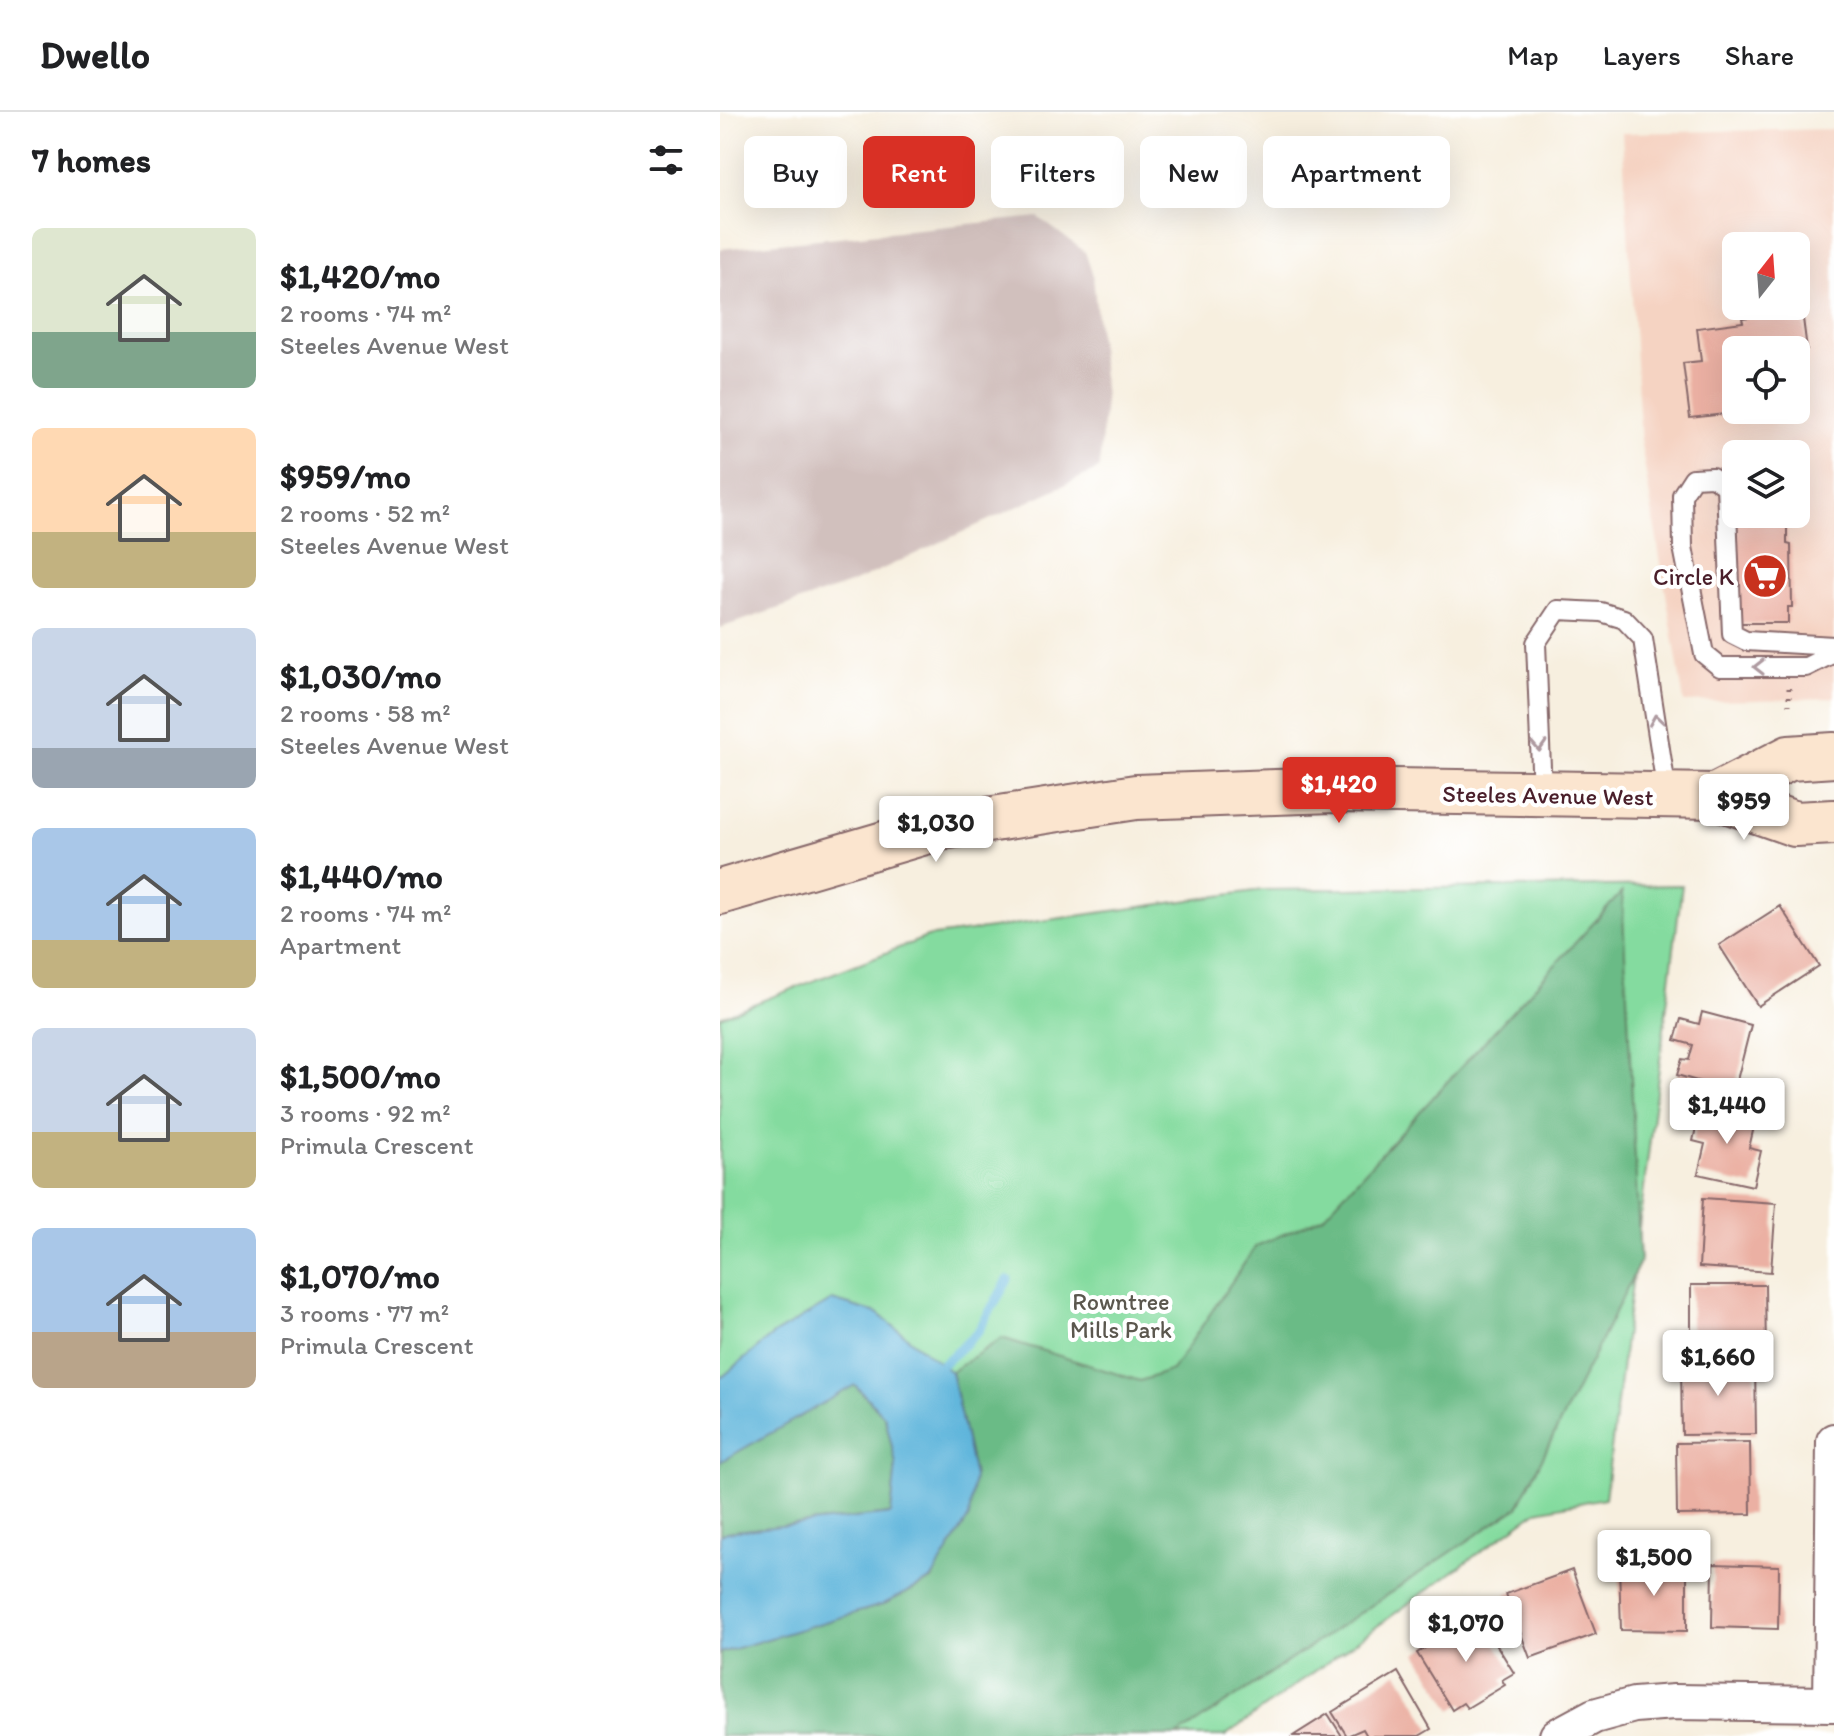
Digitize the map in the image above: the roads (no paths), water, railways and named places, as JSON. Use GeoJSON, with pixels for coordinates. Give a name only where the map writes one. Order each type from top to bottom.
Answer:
{"type":"FeatureCollection","features":[{"type":"Feature","properties":{"kind":"main road","name":"Steeles Avenue West"},"geometry":{"type":"LineString","coordinates":[[1715,796],[1789,758],[1834,755]]}},
{"type":"Feature","properties":{"kind":"main road","name":"Steeles Avenue West"},"geometry":{"type":"LineString","coordinates":[[720,892],[942,827],[1136,797],[1333,790],[1715,796],[1795,824],[1834,822]]}},
{"type":"Feature","properties":{"kind":"street"},"geometry":{"type":"LineString","coordinates":[[1557,1736],[1594,1716],[1634,1705],[1674,1702],[1832,1704],[1834,1441]]}},
{"type":"Feature","properties":{"kind":"lane"},"geometry":{"type":"LineString","coordinates":[[1834,646],[1746,641],[1732,634],[1726,486],[1712,477],[1693,478],[1682,495],[1683,547],[1704,654],[1720,667],[1806,667],[1834,653]]}},
{"type":"Feature","properties":{"kind":"lane"},"geometry":{"type":"LineString","coordinates":[[1542,795],[1536,643],[1558,610],[1601,612],[1624,619],[1643,639],[1668,797]]}},
{"type":"Feature","properties":{"kind":"water"},"geometry":{"type":"Polygon","coordinates":[[[832,1300],[877,1313],[951,1372],[974,1476],[969,1517],[931,1580],[882,1605],[720,1653],[720,1535],[891,1514],[896,1464],[885,1417],[855,1385],[720,1462],[720,1379],[773,1335],[832,1300]]]}},
{"type":"Feature","properties":{"kind":"waterway"},"geometry":{"type":"LineString","coordinates":[[933,1373],[977,1333],[1008,1280]]}},
{"type":"Feature","properties":{"kind":"place","name":"Circle K"},"geometry":{"type":"Point","coordinates":[1765,576]}},
{"type":"Feature","properties":{"kind":"park label","name":"Rowntree Mills Park"},"geometry":{"type":"Point","coordinates":[1121,1315]}}]}
